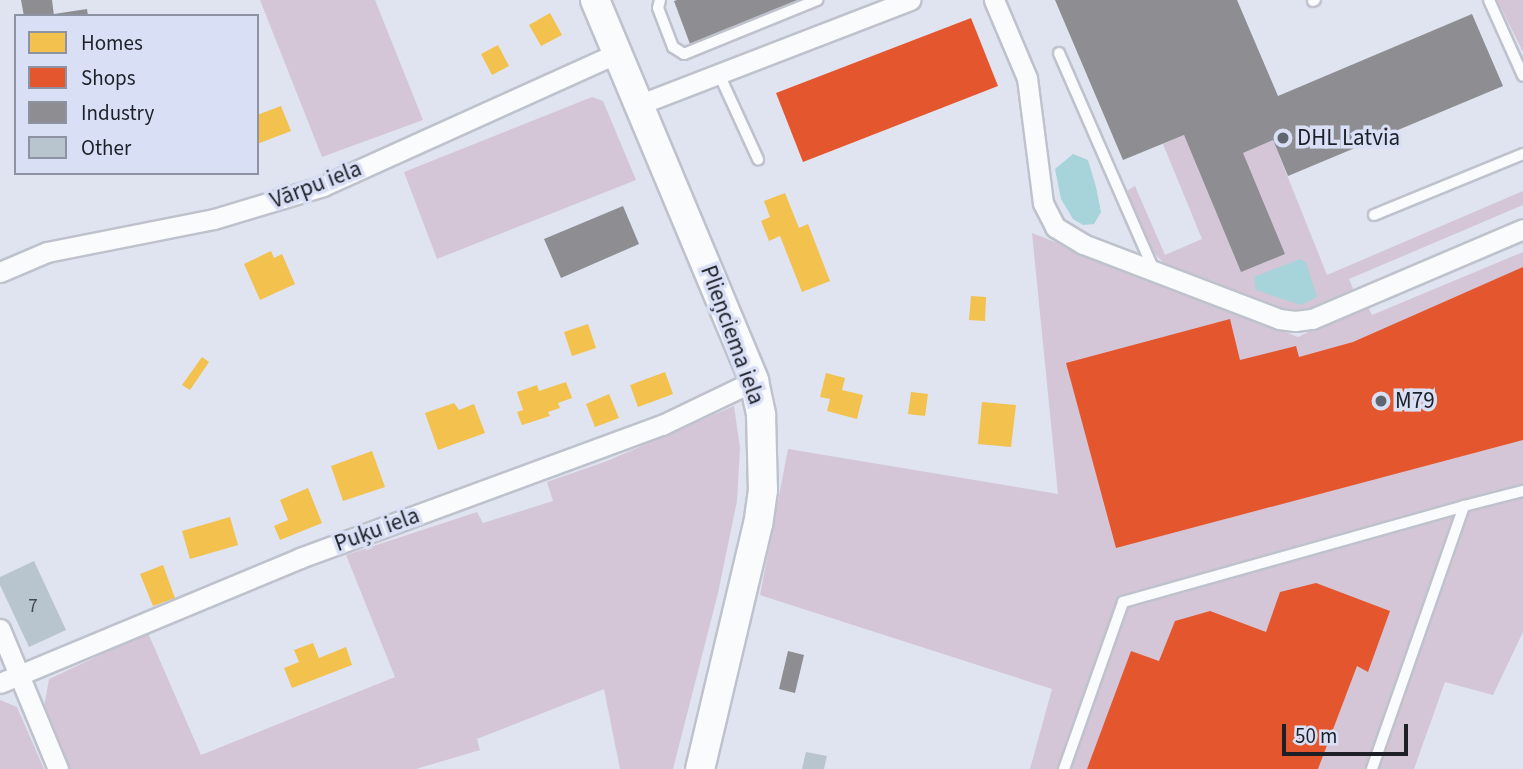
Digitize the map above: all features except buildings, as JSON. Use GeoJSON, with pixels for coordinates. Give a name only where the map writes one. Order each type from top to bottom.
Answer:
{"type":"FeatureCollection","features":[{"type":"Feature","properties":{"kind":"main road","name":"Plieņciema iela"},"geometry":{"type":"LineString","coordinates":[[595,0],[754,380],[761,415],[763,490],[700,769]]}},
{"type":"Feature","properties":{"kind":"street"},"geometry":{"type":"LineString","coordinates":[[638,105],[883,6],[910,0]]}},
{"type":"Feature","properties":{"kind":"street"},"geometry":{"type":"LineString","coordinates":[[993,0],[1027,78],[1042,203],[1055,227],[1083,244],[1279,319],[1295,321],[1312,319],[1523,229]]}},
{"type":"Feature","properties":{"kind":"street","name":"Vārpu iela"},"geometry":{"type":"LineString","coordinates":[[0,272],[47,252],[214,219],[323,186],[617,53]]}},
{"type":"Feature","properties":{"kind":"street","name":"Puķu iela"},"geometry":{"type":"LineString","coordinates":[[0,682],[300,558],[662,425],[754,380]]}},
{"type":"Feature","properties":{"kind":"street"},"geometry":{"type":"LineString","coordinates":[[0,629],[58,769]]}},
{"type":"Feature","properties":{"kind":"lane"},"geometry":{"type":"LineString","coordinates":[[660,0],[658,8],[673,47],[684,54],[817,0]]}},
{"type":"Feature","properties":{"kind":"lane"},"geometry":{"type":"LineString","coordinates":[[1489,0],[1523,76]]}},
{"type":"Feature","properties":{"kind":"lane"},"geometry":{"type":"LineString","coordinates":[[1059,53],[1155,271]]}},
{"type":"Feature","properties":{"kind":"lane"},"geometry":{"type":"LineString","coordinates":[[719,74],[758,159]]}},
{"type":"Feature","properties":{"kind":"lane"},"geometry":{"type":"LineString","coordinates":[[1374,215],[1523,153]]}},
{"type":"Feature","properties":{"kind":"lane"},"geometry":{"type":"LineString","coordinates":[[1064,769],[1123,602],[1523,491]]}},
{"type":"Feature","properties":{"kind":"lane"},"geometry":{"type":"LineString","coordinates":[[1372,769],[1464,506]]}},
{"type":"Feature","properties":{"kind":"shaded area"},"geometry":{"type":"Polygon","coordinates":[[[260,0],[375,0],[423,120],[322,157],[260,0]]]}},
{"type":"Feature","properties":{"kind":"shaded area"},"geometry":{"type":"Polygon","coordinates":[[[1497,0],[1523,0],[1523,52],[1497,0]]]}},
{"type":"Feature","properties":{"kind":"shaded area"},"geometry":{"type":"Polygon","coordinates":[[[592,97],[603,101],[636,180],[437,259],[404,172],[592,97]]]}},
{"type":"Feature","properties":{"kind":"shaded area"},"geometry":{"type":"Polygon","coordinates":[[[1184,135],[1241,272],[1243,153],[1273,140],[1327,275],[1523,191],[1523,205],[1349,279],[1354,291],[1303,314],[1279,308],[1167,266],[1152,251],[1125,192],[1135,186],[1165,255],[1202,239],[1163,144],[1184,135]]]}},
{"type":"Feature","properties":{"kind":"shaded area"},"geometry":{"type":"Polygon","coordinates":[[[1032,233],[1298,337],[1366,303],[1372,315],[1523,252],[1523,632],[1493,695],[1445,682],[1414,769],[1030,769],[1052,689],[760,595],[788,449],[1058,494],[1032,233]]]}},
{"type":"Feature","properties":{"kind":"shaded area"},"geometry":{"type":"Polygon","coordinates":[[[734,406],[740,448],[737,501],[718,593],[673,769],[620,769],[604,689],[477,739],[480,750],[416,769],[70,769],[44,707],[49,679],[148,633],[201,755],[395,677],[346,555],[477,512],[483,523],[553,501],[547,482],[607,461],[734,406]]]}},
{"type":"Feature","properties":{"kind":"shaded area"},"geometry":{"type":"Polygon","coordinates":[[[0,700],[17,707],[44,769],[0,769],[0,700]]]}},
{"type":"Feature","properties":{"kind":"water"},"geometry":{"type":"Polygon","coordinates":[[[1073,154],[1088,160],[1101,212],[1094,224],[1083,225],[1073,219],[1061,199],[1055,169],[1073,154]]]}},
{"type":"Feature","properties":{"kind":"water"},"geometry":{"type":"Polygon","coordinates":[[[1300,259],[1306,262],[1317,297],[1301,305],[1256,290],[1254,277],[1300,259]]]}},
{"type":"Feature","properties":{"kind":"place","name":"DHL Latvia"},"geometry":{"type":"Point","coordinates":[1283,138]}},
{"type":"Feature","properties":{"kind":"place","name":"M79"},"geometry":{"type":"Point","coordinates":[1381,401]}}]}
